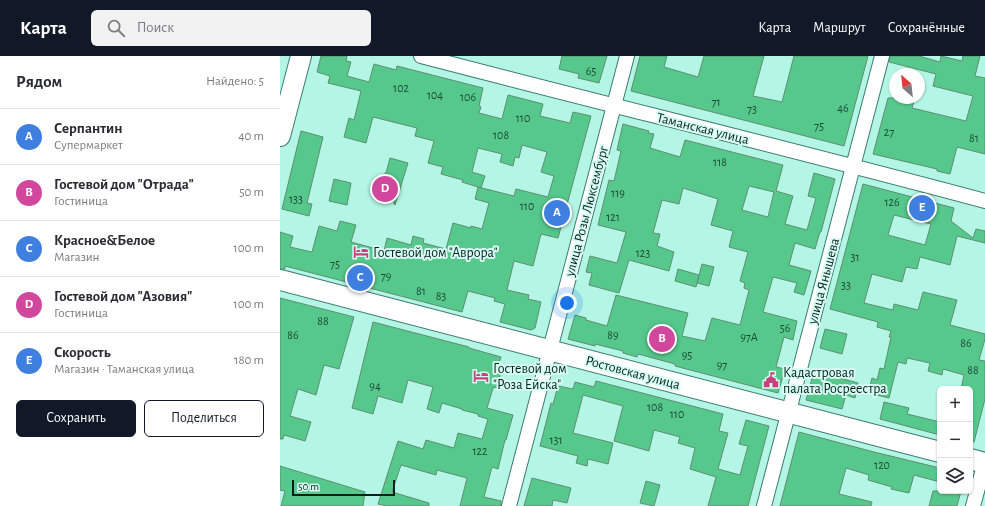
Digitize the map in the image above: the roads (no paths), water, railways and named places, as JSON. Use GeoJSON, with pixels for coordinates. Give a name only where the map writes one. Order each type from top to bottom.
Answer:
{"type":"FeatureCollection","features":[{"type":"Feature","properties":{"kind":"street"},"geometry":{"type":"LineString","coordinates":[[280,136],[301,56]]}},
{"type":"Feature","properties":{"kind":"street","name":"Таманская улица"},"geometry":{"type":"LineString","coordinates":[[421,56],[853,166],[985,202]]}},
{"type":"Feature","properties":{"kind":"street","name":"улица Розы Люксембург"},"geometry":{"type":"LineString","coordinates":[[509,506],[627,56]]}},
{"type":"Feature","properties":{"kind":"street","name":"улица Янышева"},"geometry":{"type":"LineString","coordinates":[[764,506],[882,56]]}},
{"type":"Feature","properties":{"kind":"street","name":"Ростовская улица"},"geometry":{"type":"LineString","coordinates":[[280,280],[937,451]]}},
{"type":"Feature","properties":{"kind":"street"},"geometry":{"type":"LineString","coordinates":[[973,460],[985,463],[973,506]]}},
{"type":"Feature","properties":{"kind":"place","name":"Гостевой дом \"Азовия\""},"geometry":{"type":"Point","coordinates":[385,189]}},
{"type":"Feature","properties":{"kind":"place","name":"Скорость"},"geometry":{"type":"Point","coordinates":[922,208]}},
{"type":"Feature","properties":{"kind":"place","name":"Серпантин"},"geometry":{"type":"Point","coordinates":[557,213]}},
{"type":"Feature","properties":{"kind":"place","name":"Гостевой дом \"Аврора\""},"geometry":{"type":"Point","coordinates":[361,252]}},
{"type":"Feature","properties":{"kind":"place","name":"Красное&Белое"},"geometry":{"type":"Point","coordinates":[360,278]}},
{"type":"Feature","properties":{"kind":"place","name":"Гостевой дом \"Отрада\""},"geometry":{"type":"Point","coordinates":[662,339]}},
{"type":"Feature","properties":{"kind":"place","name":"Гостевой дом \"Роза Ейска\""},"geometry":{"type":"Point","coordinates":[481,376]}},
{"type":"Feature","properties":{"kind":"place","name":"Кадастровая палата Росреестра"},"geometry":{"type":"Point","coordinates":[771,380]}}]}
